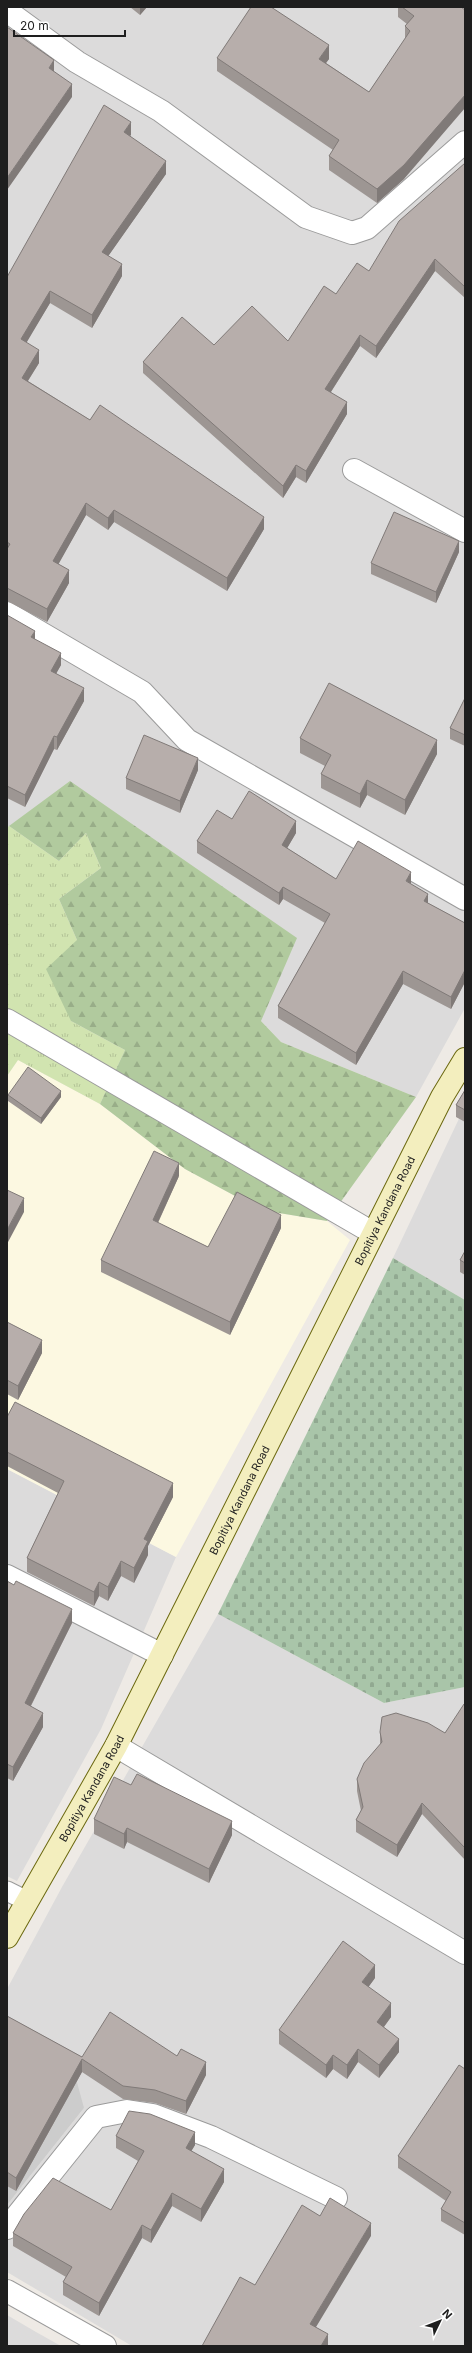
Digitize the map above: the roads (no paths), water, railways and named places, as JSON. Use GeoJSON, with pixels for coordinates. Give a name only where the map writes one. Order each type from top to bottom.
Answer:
{"type":"FeatureCollection","features":[{"type":"Feature","properties":{"kind":"main road","name":"Bopitiya Kandana Road"},"geometry":{"type":"LineString","coordinates":[[7,1937],[116,1746],[442,1096],[465,1059]]}},
{"type":"Feature","properties":{"kind":"street"},"geometry":{"type":"LineString","coordinates":[[7,11],[76,62],[161,111],[306,217],[352,233],[367,228],[465,142]]}},
{"type":"Feature","properties":{"kind":"street"},"geometry":{"type":"LineString","coordinates":[[354,470],[465,531]]}},
{"type":"Feature","properties":{"kind":"street"},"geometry":{"type":"LineString","coordinates":[[7,613],[142,692],[186,740],[465,899]]}},
{"type":"Feature","properties":{"kind":"street"},"geometry":{"type":"LineString","coordinates":[[7,1020],[374,1233]]}},
{"type":"Feature","properties":{"kind":"street"},"geometry":{"type":"LineString","coordinates":[[7,1576],[162,1655]]}},
{"type":"Feature","properties":{"kind":"street"},"geometry":{"type":"LineString","coordinates":[[116,1746],[465,1953]]}},
{"type":"Feature","properties":{"kind":"street"},"geometry":{"type":"LineString","coordinates":[[7,2228],[96,2117],[128,2112],[153,2114],[211,2136],[336,2198]]}},
{"type":"Feature","properties":{"kind":"street"},"geometry":{"type":"LineString","coordinates":[[7,2291],[105,2346]]}},
{"type":"Feature","properties":{"kind":"lane"},"geometry":{"type":"LineString","coordinates":[[7,1892],[28,1900]]}}]}
